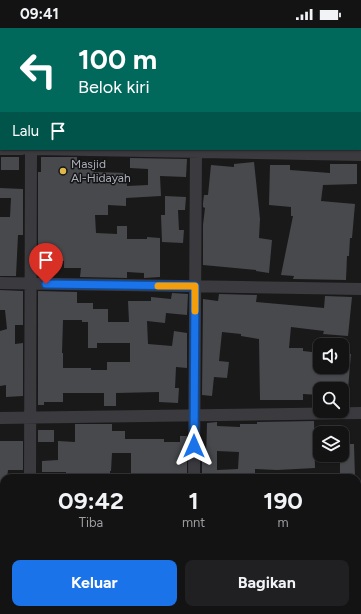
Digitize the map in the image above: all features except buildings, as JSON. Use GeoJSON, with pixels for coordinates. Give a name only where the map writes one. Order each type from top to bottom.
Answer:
{"type":"FeatureCollection","features":[{"type":"Feature","properties":{"kind":"street"},"geometry":{"type":"LineString","coordinates":[[30,474],[33,150]]}},
{"type":"Feature","properties":{"kind":"street"},"geometry":{"type":"LineString","coordinates":[[114,150],[361,155]]}},
{"type":"Feature","properties":{"kind":"street"},"geometry":{"type":"LineString","coordinates":[[194,474],[196,151]]}},
{"type":"Feature","properties":{"kind":"street"},"geometry":{"type":"LineString","coordinates":[[0,284],[361,289]]}},
{"type":"Feature","properties":{"kind":"street"},"geometry":{"type":"LineString","coordinates":[[0,418],[361,413]]}},
{"type":"Feature","properties":{"kind":"slow traffic"},"geometry":{"type":"LineString","coordinates":[[158,286],[195,286],[195,311]]}},
{"type":"Feature","properties":{"kind":"place","name":"Masjid Al-Hidayah"},"geometry":{"type":"Point","coordinates":[63,171]}},
{"type":"Feature","properties":{"kind":"route"},"geometry":{"type":"LineString","coordinates":[[46,284],[195,286],[194,446]]}}]}
